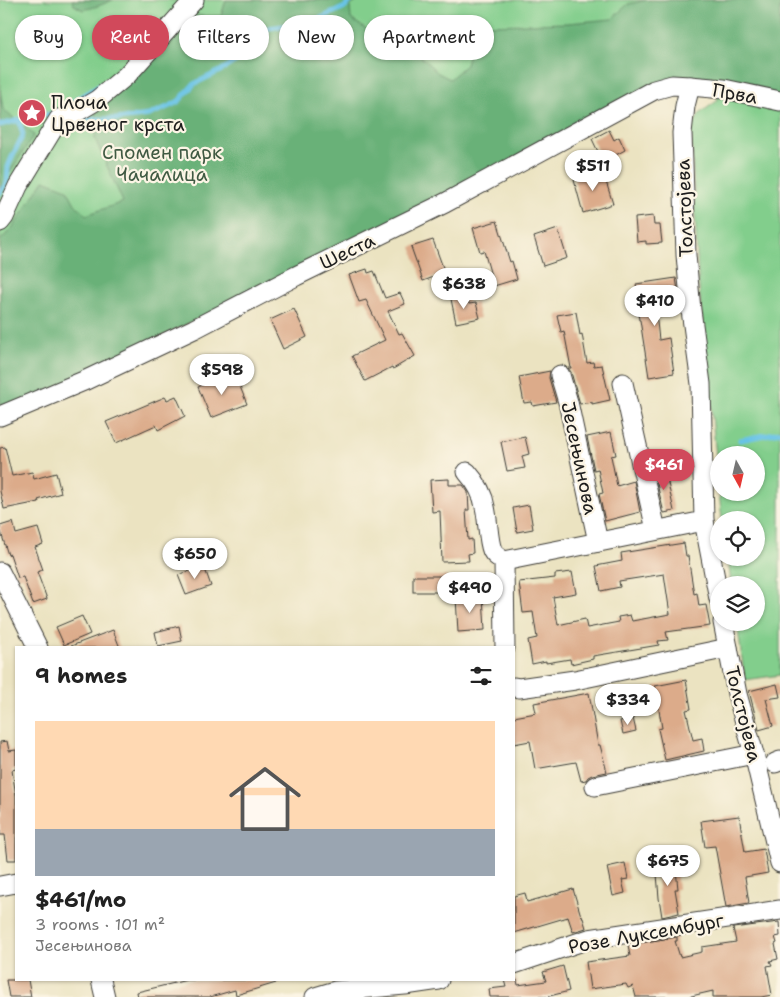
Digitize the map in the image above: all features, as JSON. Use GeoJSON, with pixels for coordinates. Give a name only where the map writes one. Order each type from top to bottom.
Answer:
{"type":"FeatureCollection","features":[{"type":"Feature","properties":{"kind":"street"},"geometry":{"type":"LineString","coordinates":[[0,222],[18,186],[61,122],[97,100],[127,75],[194,0]]}},
{"type":"Feature","properties":{"kind":"street","name":"Шеста"},"geometry":{"type":"LineString","coordinates":[[0,416],[86,380],[194,330],[296,276],[445,203],[654,90],[672,85],[690,86]]}},
{"type":"Feature","properties":{"kind":"street","name":"Прва"},"geometry":{"type":"LineString","coordinates":[[690,86],[724,89],[780,101]]}},
{"type":"Feature","properties":{"kind":"street","name":"Толстојева"},"geometry":{"type":"LineString","coordinates":[[690,86],[682,133],[686,255],[701,384],[704,521],[715,576]]}},
{"type":"Feature","properties":{"kind":"street","name":"Јесењинова"},"geometry":{"type":"LineString","coordinates":[[560,375],[568,402],[598,542]]}},
{"type":"Feature","properties":{"kind":"street"},"geometry":{"type":"LineString","coordinates":[[623,383],[656,530]]}},
{"type":"Feature","properties":{"kind":"street"},"geometry":{"type":"LineString","coordinates":[[467,472],[482,495],[492,550],[496,556],[504,561],[704,521]]}},
{"type":"Feature","properties":{"kind":"street"},"geometry":{"type":"LineString","coordinates":[[504,561],[505,646]]}},
{"type":"Feature","properties":{"kind":"street"},"geometry":{"type":"LineString","coordinates":[[0,572],[37,646]]}},
{"type":"Feature","properties":{"kind":"street","name":"Толстојева"},"geometry":{"type":"LineString","coordinates":[[725,631],[737,694],[754,754],[780,862]]}},
{"type":"Feature","properties":{"kind":"street"},"geometry":{"type":"LineString","coordinates":[[515,687],[575,680],[728,648]]}},
{"type":"Feature","properties":{"kind":"street"},"geometry":{"type":"LineString","coordinates":[[595,786],[754,754]]}},
{"type":"Feature","properties":{"kind":"street"},"geometry":{"type":"LineString","coordinates":[[0,886],[15,883]]}},
{"type":"Feature","properties":{"kind":"street","name":"Розе Луксембург"},"geometry":{"type":"LineString","coordinates":[[515,964],[589,939],[780,910]]}},
{"type":"Feature","properties":{"kind":"street"},"geometry":{"type":"LineString","coordinates":[[101,981],[105,997]]}},
{"type":"Feature","properties":{"kind":"street"},"geometry":{"type":"LineString","coordinates":[[315,997],[334,986],[405,985],[432,981]]}},
{"type":"Feature","properties":{"kind":"green space","name":"Спомен парк Чачалица"},"geometry":{"type":"Polygon","coordinates":[[[0,0],[780,0],[780,675],[745,680],[738,631],[765,631],[765,576],[730,576],[729,566],[765,566],[765,511],[721,511],[720,501],[765,501],[765,446],[715,446],[698,277],[691,129],[700,113],[717,101],[718,89],[672,85],[0,416],[0,0]]]}},
{"type":"Feature","properties":{"kind":"green space"},"geometry":{"type":"Polygon","coordinates":[[[72,0],[113,0],[83,10],[74,5],[72,0]]]}},
{"type":"Feature","properties":{"kind":"green space","name":"Спомен парк Чачалица"},"geometry":{"type":"Polygon","coordinates":[[[226,0],[359,0],[350,6],[351,15],[279,15],[279,60],[354,60],[354,21],[364,28],[364,60],[424,60],[438,73],[450,79],[466,65],[467,60],[494,60],[494,25],[568,23],[612,19],[628,4],[648,0],[780,0],[780,101],[672,85],[0,416],[0,241],[13,227],[44,180],[67,189],[75,204],[86,215],[123,202],[95,139],[95,110],[145,69],[153,60],[169,60],[169,41],[179,30],[179,60],[269,60],[269,15],[221,15],[226,0]]]}},
{"type":"Feature","properties":{"kind":"green space"},"geometry":{"type":"Polygon","coordinates":[[[0,90],[3,109],[34,135],[0,192],[0,90]]]}},
{"type":"Feature","properties":{"kind":"building"},"geometry":{"type":"Polygon","coordinates":[[[609,130],[614,140],[619,137],[625,150],[603,162],[592,139],[609,130]]]}},
{"type":"Feature","properties":{"kind":"building"},"geometry":{"type":"Polygon","coordinates":[[[603,172],[613,204],[583,213],[574,180],[603,172]]]}},
{"type":"Feature","properties":{"kind":"building"},"geometry":{"type":"Polygon","coordinates":[[[653,216],[654,225],[660,225],[662,243],[646,244],[646,241],[637,242],[635,218],[653,216]]]}},
{"type":"Feature","properties":{"kind":"building"},"geometry":{"type":"Polygon","coordinates":[[[497,221],[517,279],[494,286],[484,251],[480,252],[473,228],[497,221]]]}},
{"type":"Feature","properties":{"kind":"building"},"geometry":{"type":"Polygon","coordinates":[[[558,229],[567,258],[543,266],[534,237],[558,229]]]}},
{"type":"Feature","properties":{"kind":"building"},"geometry":{"type":"Polygon","coordinates":[[[433,240],[445,273],[423,281],[411,247],[433,240]]]}},
{"type":"Feature","properties":{"kind":"building"},"geometry":{"type":"Polygon","coordinates":[[[367,269],[368,273],[374,271],[385,298],[400,293],[405,304],[388,311],[399,334],[402,333],[415,356],[393,369],[392,367],[365,381],[352,356],[385,340],[366,300],[359,302],[349,275],[367,269]]]}},
{"type":"Feature","properties":{"kind":"building"},"geometry":{"type":"Polygon","coordinates":[[[676,278],[678,291],[654,295],[659,340],[669,338],[674,373],[649,377],[637,306],[640,305],[636,284],[676,278]]]}},
{"type":"Feature","properties":{"kind":"building"},"geometry":{"type":"Polygon","coordinates":[[[467,296],[469,304],[476,303],[480,318],[456,323],[451,299],[467,296]]]}},
{"type":"Feature","properties":{"kind":"building"},"geometry":{"type":"Polygon","coordinates":[[[294,309],[307,337],[283,349],[270,320],[294,309]]]}},
{"type":"Feature","properties":{"kind":"building"},"geometry":{"type":"Polygon","coordinates":[[[576,312],[587,363],[593,362],[594,366],[602,365],[610,400],[592,404],[592,402],[580,404],[571,372],[568,368],[571,368],[564,331],[561,332],[557,315],[576,312]]]}},
{"type":"Feature","properties":{"kind":"building"},"geometry":{"type":"Polygon","coordinates":[[[550,371],[549,378],[556,402],[533,406],[532,402],[524,403],[519,377],[550,371]]]}},
{"type":"Feature","properties":{"kind":"building"},"geometry":{"type":"Polygon","coordinates":[[[226,375],[229,382],[237,379],[247,404],[211,418],[198,387],[226,375]]]}},
{"type":"Feature","properties":{"kind":"building"},"geometry":{"type":"Polygon","coordinates":[[[176,396],[185,416],[158,430],[156,425],[116,443],[106,422],[165,397],[167,400],[176,396]]]}},
{"type":"Feature","properties":{"kind":"building"},"geometry":{"type":"Polygon","coordinates":[[[611,432],[616,455],[611,456],[617,486],[634,481],[640,512],[605,521],[599,494],[603,493],[598,469],[594,470],[587,437],[611,432]]]}},
{"type":"Feature","properties":{"kind":"building"},"geometry":{"type":"Polygon","coordinates":[[[525,437],[529,454],[522,456],[525,468],[507,471],[501,442],[525,437]]]}},
{"type":"Feature","properties":{"kind":"building"},"geometry":{"type":"Polygon","coordinates":[[[5,447],[12,476],[32,472],[34,479],[56,473],[61,493],[38,500],[39,502],[4,509],[0,491],[0,448],[5,447]]]}},
{"type":"Feature","properties":{"kind":"building"},"geometry":{"type":"Polygon","coordinates":[[[665,469],[674,511],[664,513],[654,471],[665,469]]]}},
{"type":"Feature","properties":{"kind":"building"},"geometry":{"type":"Polygon","coordinates":[[[449,479],[449,485],[463,485],[468,492],[469,510],[466,510],[468,540],[472,539],[473,553],[468,554],[469,561],[442,562],[440,511],[432,512],[430,480],[449,479]]]}},
{"type":"Feature","properties":{"kind":"building"},"geometry":{"type":"Polygon","coordinates":[[[529,505],[533,529],[517,532],[513,508],[529,505]]]}},
{"type":"Feature","properties":{"kind":"building"},"geometry":{"type":"Polygon","coordinates":[[[13,522],[16,534],[38,528],[43,544],[35,547],[43,570],[37,572],[47,599],[33,604],[23,577],[18,578],[0,529],[0,526],[13,522]]]}},
{"type":"Feature","properties":{"kind":"building"},"geometry":{"type":"Polygon","coordinates":[[[684,543],[694,594],[697,593],[699,606],[706,605],[710,626],[666,632],[668,640],[658,641],[659,645],[593,656],[593,659],[571,664],[570,659],[532,664],[528,640],[537,638],[533,612],[523,613],[519,582],[555,578],[555,574],[572,572],[576,593],[553,597],[558,625],[585,619],[587,628],[619,622],[618,617],[630,615],[632,621],[670,614],[664,574],[619,581],[620,587],[601,591],[596,566],[622,561],[621,553],[684,543]]]}},
{"type":"Feature","properties":{"kind":"building"},"geometry":{"type":"Polygon","coordinates":[[[204,566],[211,586],[186,595],[178,575],[204,566]]]}},
{"type":"Feature","properties":{"kind":"building"},"geometry":{"type":"Polygon","coordinates":[[[413,576],[446,576],[446,592],[413,592],[413,576]]]}},
{"type":"Feature","properties":{"kind":"building"},"geometry":{"type":"Polygon","coordinates":[[[483,596],[485,630],[458,632],[456,597],[483,596]]]}},
{"type":"Feature","properties":{"kind":"building"},"geometry":{"type":"Polygon","coordinates":[[[82,616],[90,634],[64,645],[56,627],[82,616]]]}},
{"type":"Feature","properties":{"kind":"building"},"geometry":{"type":"Polygon","coordinates":[[[179,626],[182,641],[158,646],[155,632],[179,626]]]}},
{"type":"Feature","properties":{"kind":"building"},"geometry":{"type":"Polygon","coordinates":[[[113,630],[119,646],[71,646],[113,630]]]}},
{"type":"Feature","properties":{"kind":"building"},"geometry":{"type":"Polygon","coordinates":[[[686,680],[691,709],[686,710],[693,740],[702,738],[704,751],[665,760],[658,729],[662,728],[655,686],[686,680]]]}},
{"type":"Feature","properties":{"kind":"building"},"geometry":{"type":"Polygon","coordinates":[[[777,684],[780,697],[766,699],[773,726],[759,730],[749,691],[777,684]]]}},
{"type":"Feature","properties":{"kind":"building"},"geometry":{"type":"Polygon","coordinates":[[[589,693],[598,745],[600,745],[607,772],[592,775],[586,780],[581,781],[576,762],[535,769],[530,741],[515,744],[515,717],[536,713],[534,703],[589,693]]]}},
{"type":"Feature","properties":{"kind":"building"},"geometry":{"type":"Polygon","coordinates":[[[633,718],[636,731],[623,734],[620,721],[633,718]]]}},
{"type":"Feature","properties":{"kind":"building"},"geometry":{"type":"Polygon","coordinates":[[[7,741],[9,751],[15,750],[15,769],[12,770],[15,790],[15,860],[8,860],[5,835],[0,835],[0,742],[7,741]]]}},
{"type":"Feature","properties":{"kind":"building"},"geometry":{"type":"Polygon","coordinates":[[[739,816],[745,852],[764,849],[768,873],[745,877],[749,903],[726,907],[715,846],[705,847],[701,821],[739,816]]]}},
{"type":"Feature","properties":{"kind":"building"},"geometry":{"type":"Polygon","coordinates":[[[675,860],[678,889],[675,889],[679,913],[662,917],[656,862],[675,860]]]}},
{"type":"Feature","properties":{"kind":"building"},"geometry":{"type":"Polygon","coordinates":[[[625,863],[628,879],[622,880],[625,893],[613,896],[607,867],[625,863]]]}},
{"type":"Feature","properties":{"kind":"building"},"geometry":{"type":"Polygon","coordinates":[[[573,889],[586,928],[573,932],[568,917],[515,933],[515,896],[525,893],[527,902],[573,889]]]}},
{"type":"Feature","properties":{"kind":"building"},"geometry":{"type":"Polygon","coordinates":[[[779,922],[780,936],[775,937],[778,959],[770,961],[772,965],[767,966],[772,995],[761,997],[713,997],[713,991],[687,997],[636,997],[633,986],[628,988],[626,984],[590,989],[586,962],[630,956],[628,945],[677,937],[677,941],[675,941],[680,957],[702,952],[702,947],[736,942],[733,928],[779,922]]]}},
{"type":"Feature","properties":{"kind":"building"},"geometry":{"type":"Polygon","coordinates":[[[563,966],[569,991],[546,997],[490,997],[489,989],[506,987],[504,981],[517,980],[518,985],[546,981],[543,972],[563,966]]]}},
{"type":"Feature","properties":{"kind":"building"},"geometry":{"type":"Polygon","coordinates":[[[6,980],[28,981],[31,997],[9,997],[6,980]]]}},
{"type":"Feature","properties":{"kind":"building"},"geometry":{"type":"Polygon","coordinates":[[[183,981],[275,981],[276,983],[236,995],[235,990],[210,997],[138,997],[137,992],[183,981]]]}},
{"type":"Feature","properties":{"kind":"waterway"},"geometry":{"type":"LineString","coordinates":[[78,119],[135,117],[149,115],[170,106],[179,101],[194,84],[244,56],[255,43],[260,32],[269,28],[312,22],[345,7],[352,0]]}},
{"type":"Feature","properties":{"kind":"waterway"},"geometry":{"type":"LineString","coordinates":[[69,104],[101,85]]}},
{"type":"Feature","properties":{"kind":"waterway"},"geometry":{"type":"LineString","coordinates":[[0,125],[51,114]]}},
{"type":"Feature","properties":{"kind":"waterway"},"geometry":{"type":"LineString","coordinates":[[0,193],[7,182],[8,167],[23,135],[19,120]]}},
{"type":"Feature","properties":{"kind":"waterway"},"geometry":{"type":"LineString","coordinates":[[740,440],[780,432]]}},
{"type":"Feature","properties":{"kind":"place","name":"Плоча Црвеног крста"},"geometry":{"type":"Point","coordinates":[32,113]}}]}
